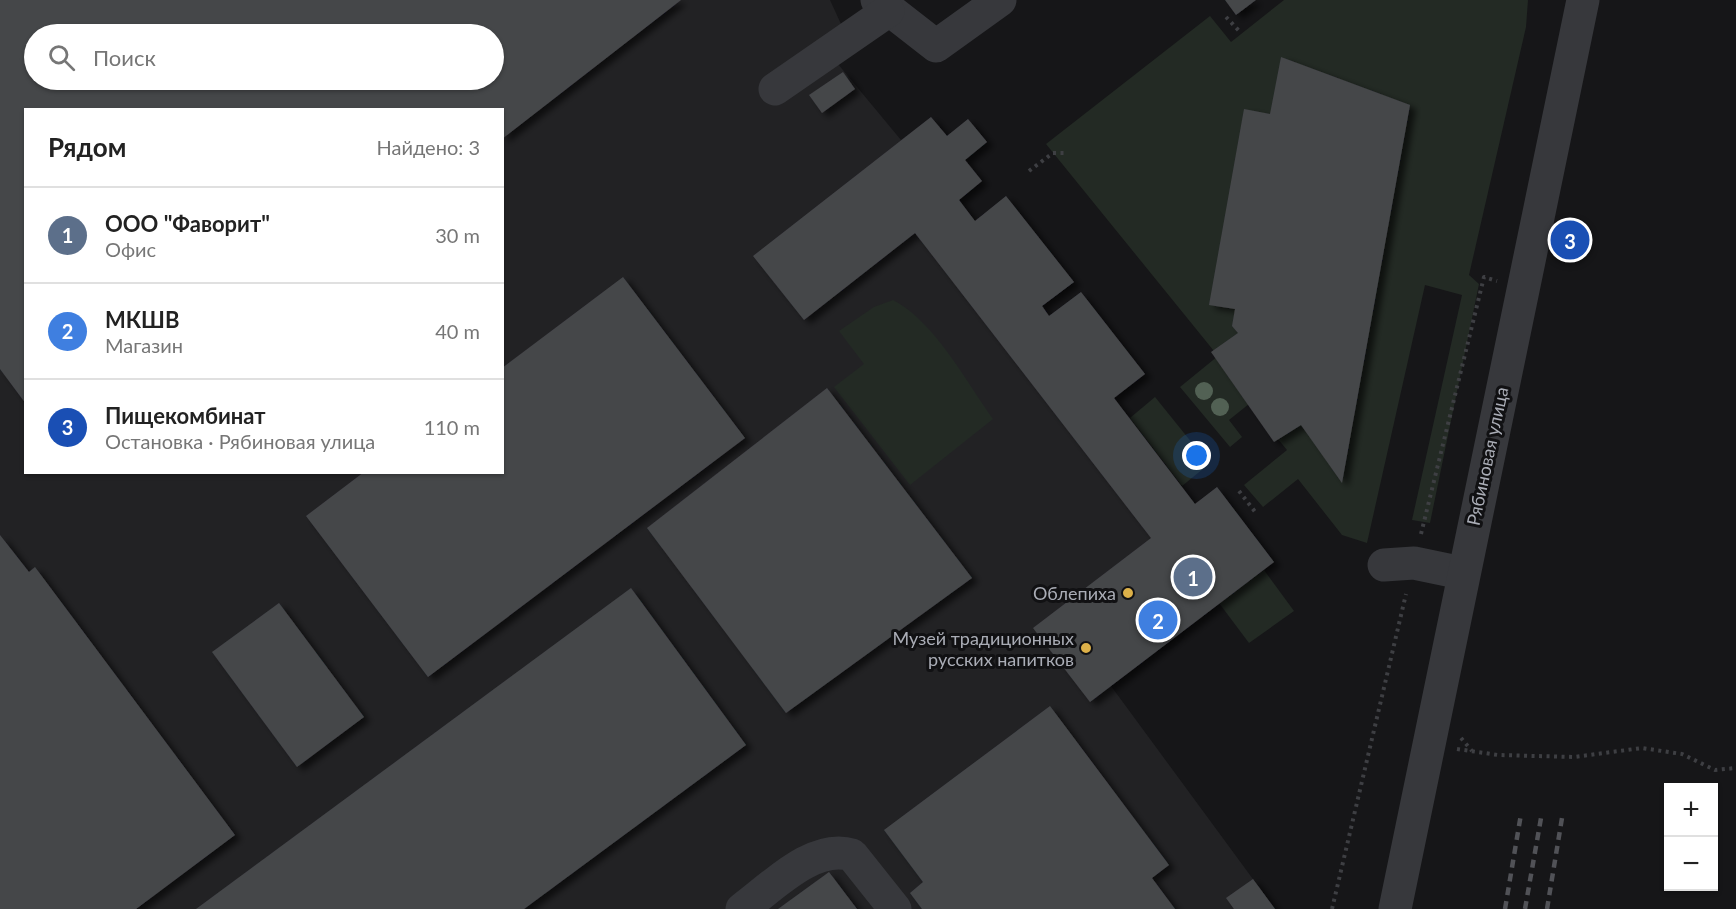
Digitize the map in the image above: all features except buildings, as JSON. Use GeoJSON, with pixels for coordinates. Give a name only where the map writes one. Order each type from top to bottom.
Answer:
{"type":"FeatureCollection","features":[{"type":"Feature","properties":{"kind":"street"},"geometry":{"type":"LineString","coordinates":[[775,89],[883,5],[936,46],[1000,0]]}},
{"type":"Feature","properties":{"kind":"street","name":"Рябиновая улица"},"geometry":{"type":"LineString","coordinates":[[1395,909],[1462,573],[1582,1]]}},
{"type":"Feature","properties":{"kind":"street"},"geometry":{"type":"LineString","coordinates":[[1384,565],[1414,563],[1462,573]]}},
{"type":"Feature","properties":{"kind":"street"},"geometry":{"type":"LineString","coordinates":[[742,909],[807,861],[837,852],[852,855],[895,909]]}},
{"type":"Feature","properties":{"kind":"path"},"geometry":{"type":"LineString","coordinates":[[1226,16],[1241,33]]}},
{"type":"Feature","properties":{"kind":"path"},"geometry":{"type":"LineString","coordinates":[[1029,171],[1053,153],[1067,153]]}},
{"type":"Feature","properties":{"kind":"path"},"geometry":{"type":"LineString","coordinates":[[1239,491],[1256,513]]}},
{"type":"Feature","properties":{"kind":"path"},"geometry":{"type":"LineString","coordinates":[[1472,751],[1498,755],[1574,757],[1642,747],[1682,754],[1714,770],[1736,768]]}},
{"type":"Feature","properties":{"kind":"shaded area"},"geometry":{"type":"Polygon","coordinates":[[[0,0],[830,0],[841,24],[828,52],[901,140],[931,117],[947,136],[968,119],[987,142],[966,160],[982,181],[959,200],[975,221],[1006,196],[1074,282],[1043,306],[1049,316],[1081,292],[1145,374],[1114,399],[1195,504],[1217,487],[1274,562],[1111,686],[1275,909],[0,909],[0,0]]]}},
{"type":"Feature","properties":{"kind":"shaded area"},"geometry":{"type":"Polygon","coordinates":[[[1284,0],[1528,0],[1526,27],[1469,275],[1479,284],[1430,523],[1412,520],[1462,295],[1425,285],[1367,543],[1342,535],[1298,479],[1263,507],[1244,485],[1287,450],[1249,404],[1229,420],[1242,437],[1230,447],[1180,387],[1218,356],[1046,144],[1210,16],[1231,42],[1284,0]]]}},
{"type":"Feature","properties":{"kind":"shaded area"},"geometry":{"type":"Polygon","coordinates":[[[893,300],[922,322],[936,337],[993,419],[910,485],[834,387],[864,364],[839,331],[874,307],[893,300]]]}},
{"type":"Feature","properties":{"kind":"shaded area"},"geometry":{"type":"Polygon","coordinates":[[[1155,397],[1209,464],[1182,486],[1130,418],[1155,397]]]}},
{"type":"Feature","properties":{"kind":"shaded area"},"geometry":{"type":"Polygon","coordinates":[[[1264,570],[1294,611],[1249,643],[1219,603],[1264,570]]]}},
{"type":"Feature","properties":{"kind":"railway"},"geometry":{"type":"LineString","coordinates":[[1505,909],[1521,814]]}},
{"type":"Feature","properties":{"kind":"railway"},"geometry":{"type":"LineString","coordinates":[[1525,909],[1541,818]]}},
{"type":"Feature","properties":{"kind":"railway"},"geometry":{"type":"LineString","coordinates":[[1547,909],[1562,818]]}},
{"type":"Feature","properties":{"kind":"place","name":"Пищекомбинат"},"geometry":{"type":"Point","coordinates":[1570,240]}},
{"type":"Feature","properties":{"kind":"place","name":"ООО \"Фаворит\""},"geometry":{"type":"Point","coordinates":[1193,577]}},
{"type":"Feature","properties":{"kind":"place","name":"Облепиха"},"geometry":{"type":"Point","coordinates":[1128,593]}},
{"type":"Feature","properties":{"kind":"place","name":"МКШВ"},"geometry":{"type":"Point","coordinates":[1158,620]}},
{"type":"Feature","properties":{"kind":"place","name":"Музей традиционных русских напитков"},"geometry":{"type":"Point","coordinates":[1086,648]}}]}
